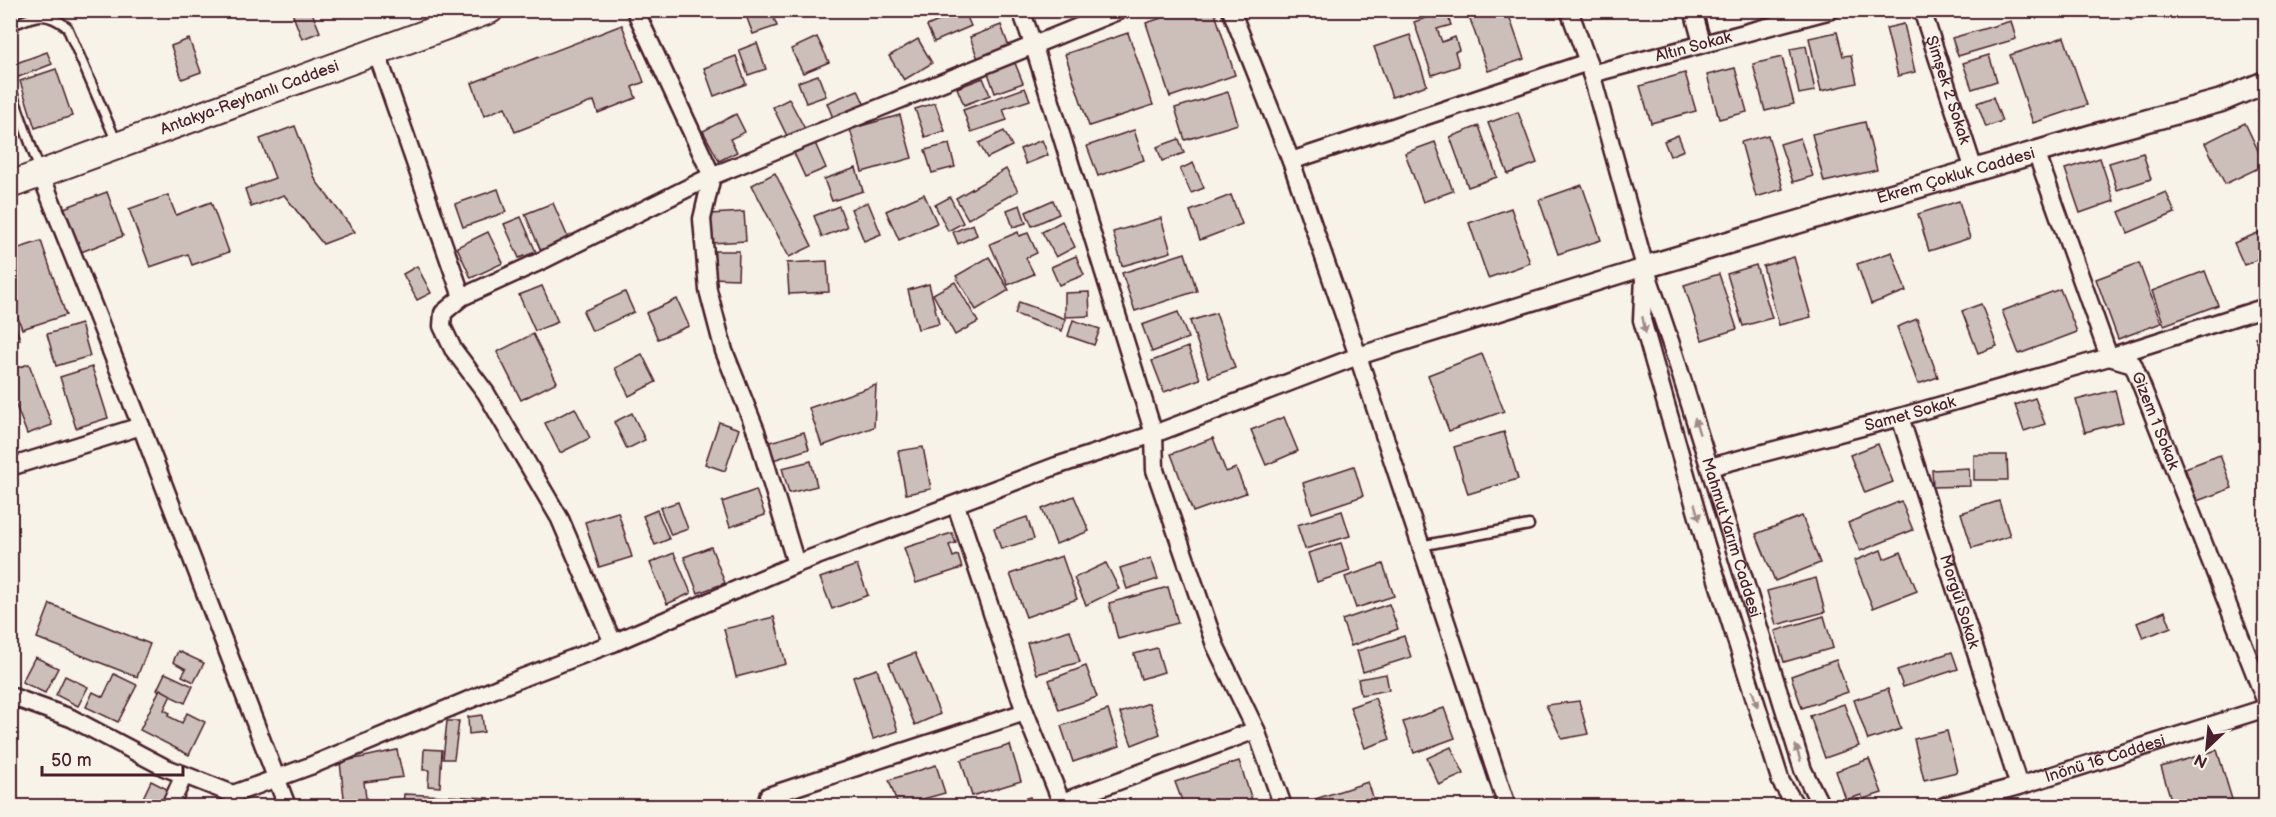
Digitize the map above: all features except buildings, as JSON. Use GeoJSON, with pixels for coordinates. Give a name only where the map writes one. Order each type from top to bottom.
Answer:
{"type":"FeatureCollection","features":[{"type":"Feature","properties":{"kind":"main road","name":"Antakya-Reyhanlı Caddesi"},"geometry":{"type":"LineString","coordinates":[[10,185],[490,10]]}},
{"type":"Feature","properties":{"kind":"street"},"geometry":{"type":"LineString","coordinates":[[635,10],[712,176],[702,219],[708,290],[724,351],[756,431],[796,564]]}},
{"type":"Feature","properties":{"kind":"street"},"geometry":{"type":"LineString","coordinates":[[1021,10],[1154,434],[1155,470],[1215,645],[1256,729],[1283,807]]}},
{"type":"Feature","properties":{"kind":"street"},"geometry":{"type":"LineString","coordinates":[[613,643],[560,519],[486,393],[453,349],[442,326],[443,313],[462,297],[541,261],[712,176],[1034,47],[1120,10]]}},
{"type":"Feature","properties":{"kind":"street"},"geometry":{"type":"LineString","coordinates":[[1231,10],[1291,161],[1507,807]]}},
{"type":"Feature","properties":{"kind":"street","name":"Mahmut Yarım Caddesi"},"geometry":{"type":"LineString","coordinates":[[1569,10],[1589,68],[1645,267],[1710,466],[1803,770],[1821,807]]}},
{"type":"Feature","properties":{"kind":"street"},"geometry":{"type":"LineString","coordinates":[[1693,10],[1702,43]]}},
{"type":"Feature","properties":{"kind":"street","name":"Altın Sokak"},"geometry":{"type":"LineString","coordinates":[[1291,161],[1589,68],[1702,43],[1831,10]]}},
{"type":"Feature","properties":{"kind":"street","name":"Şimşek 2 Sokak"},"geometry":{"type":"LineString","coordinates":[[1922,10],[1974,170]]}},
{"type":"Feature","properties":{"kind":"street"},"geometry":{"type":"LineString","coordinates":[[376,51],[462,297]]}},
{"type":"Feature","properties":{"kind":"street","name":"Ekrem Çokluk Caddesi"},"geometry":{"type":"LineString","coordinates":[[1645,267],[2036,152],[2220,101],[2265,82]]}},
{"type":"Feature","properties":{"kind":"street"},"geometry":{"type":"LineString","coordinates":[[2036,152],[2109,357]]}},
{"type":"Feature","properties":{"kind":"street"},"geometry":{"type":"LineString","coordinates":[[41,175],[141,426],[287,807]]}},
{"type":"Feature","properties":{"kind":"street"},"geometry":{"type":"LineString","coordinates":[[10,696],[71,718],[164,767],[233,794],[613,643],[796,564],[956,506],[1056,466],[1154,434],[1358,356],[1645,267]]}},
{"type":"Feature","properties":{"kind":"street","name":"Mahmut Yarım Caddesi"},"geometry":{"type":"LineString","coordinates":[[1645,267],[1642,320],[1706,545],[1781,782],[1796,807]]}},
{"type":"Feature","properties":{"kind":"street","name":"Samet Sokak"},"geometry":{"type":"LineString","coordinates":[[1710,466],[1900,417],[2109,357],[2265,308]]}},
{"type":"Feature","properties":{"kind":"street","name":"Gizem 1 Sokak"},"geometry":{"type":"LineString","coordinates":[[2109,357],[2133,364],[2265,702]]}},
{"type":"Feature","properties":{"kind":"street","name":"Morgül Sokak"},"geometry":{"type":"LineString","coordinates":[[1900,417],[2019,786]]}},
{"type":"Feature","properties":{"kind":"street"},"geometry":{"type":"LineString","coordinates":[[10,467],[141,426]]}},
{"type":"Feature","properties":{"kind":"street"},"geometry":{"type":"LineString","coordinates":[[956,506],[1024,712],[1063,804],[1256,729]]}},
{"type":"Feature","properties":{"kind":"street","name":"İnönü 16 Caddesi"},"geometry":{"type":"LineString","coordinates":[[1944,807],[2019,786],[2265,708]]}},
{"type":"Feature","properties":{"kind":"street"},"geometry":{"type":"LineString","coordinates":[[768,796],[1024,712]]}},
{"type":"Feature","properties":{"kind":"street"},"geometry":{"type":"LineString","coordinates":[[170,807],[184,775]]}},
{"type":"Feature","properties":{"kind":"lane"},"geometry":{"type":"LineString","coordinates":[[10,26],[35,15],[41,15],[54,19],[67,27],[118,146]]}},
{"type":"Feature","properties":{"kind":"lane"},"geometry":{"type":"LineString","coordinates":[[10,87],[41,175]]}},
{"type":"Feature","properties":{"kind":"lane"},"geometry":{"type":"LineString","coordinates":[[1420,546],[1528,525]]}}]}
